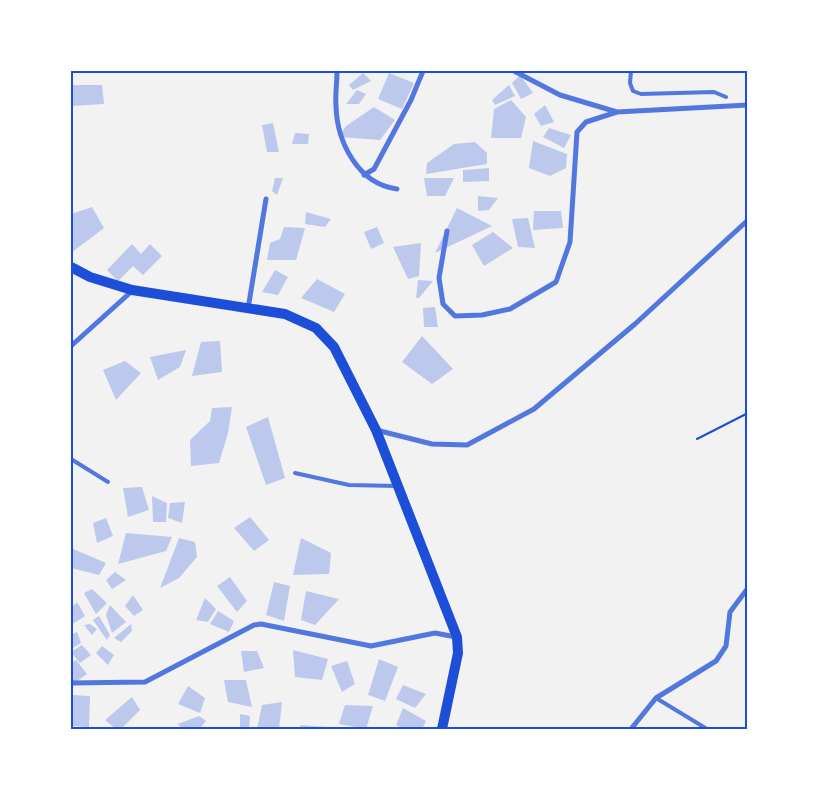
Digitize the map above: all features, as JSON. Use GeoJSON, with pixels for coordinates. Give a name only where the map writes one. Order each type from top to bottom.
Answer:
{"type":"FeatureCollection","features":[{"type":"Feature","properties":{"kind":"main road"},"geometry":{"type":"LineString","coordinates":[[71,267],[90,277],[132,290],[248,310],[285,314],[316,328],[334,347],[376,430],[400,486],[457,637],[458,653],[442,729]]}},
{"type":"Feature","properties":{"kind":"street"},"geometry":{"type":"LineString","coordinates":[[337,71],[336,107],[342,143],[364,175],[386,187],[397,189]]}},
{"type":"Feature","properties":{"kind":"street"},"geometry":{"type":"LineString","coordinates":[[364,175],[374,169],[411,100],[424,71]]}},
{"type":"Feature","properties":{"kind":"street"},"geometry":{"type":"LineString","coordinates":[[514,71],[560,95],[617,112]]}},
{"type":"Feature","properties":{"kind":"street"},"geometry":{"type":"LineString","coordinates":[[447,231],[439,278],[443,304],[454,316],[482,315],[510,309],[556,282],[570,242],[577,132],[586,122],[617,112],[748,105]]}},
{"type":"Feature","properties":{"kind":"street"},"geometry":{"type":"LineString","coordinates":[[248,310],[266,199]]}},
{"type":"Feature","properties":{"kind":"street"},"geometry":{"type":"LineString","coordinates":[[376,430],[432,444],[467,445],[534,409],[635,324],[748,220]]}},
{"type":"Feature","properties":{"kind":"street"},"geometry":{"type":"LineString","coordinates":[[71,346],[132,290]]}},
{"type":"Feature","properties":{"kind":"street"},"geometry":{"type":"LineString","coordinates":[[631,729],[656,698],[716,661],[726,646],[730,612],[748,588]]}},
{"type":"Feature","properties":{"kind":"street"},"geometry":{"type":"LineString","coordinates":[[71,683],[134,684],[145,682],[254,625],[261,624],[371,646],[435,633],[457,637]]}},
{"type":"Feature","properties":{"kind":"lane"},"geometry":{"type":"LineString","coordinates":[[632,71],[630,83],[633,92],[641,94],[714,92],[726,97]]}},
{"type":"Feature","properties":{"kind":"lane"},"geometry":{"type":"LineString","coordinates":[[71,458],[108,482]]}},
{"type":"Feature","properties":{"kind":"lane"},"geometry":{"type":"LineString","coordinates":[[295,473],[349,485],[400,486]]}},
{"type":"Feature","properties":{"kind":"lane"},"geometry":{"type":"LineString","coordinates":[[656,698],[707,729]]}},
{"type":"Feature","properties":{"kind":"path"},"geometry":{"type":"LineString","coordinates":[[698,439],[748,413]]}},
{"type":"Feature","properties":{"kind":"building"},"geometry":{"type":"Polygon","coordinates":[[[363,73],[371,81],[353,90],[349,85],[363,73]]]}},
{"type":"Feature","properties":{"kind":"building"},"geometry":{"type":"Polygon","coordinates":[[[389,73],[414,83],[402,109],[378,99],[389,73]]]}},
{"type":"Feature","properties":{"kind":"building"},"geometry":{"type":"Polygon","coordinates":[[[520,75],[533,93],[521,99],[512,83],[520,75]]]}},
{"type":"Feature","properties":{"kind":"building"},"geometry":{"type":"Polygon","coordinates":[[[71,85],[102,85],[104,104],[71,106],[71,85]]]}},
{"type":"Feature","properties":{"kind":"building"},"geometry":{"type":"Polygon","coordinates":[[[509,85],[515,96],[495,105],[492,100],[509,85]]]}},
{"type":"Feature","properties":{"kind":"building"},"geometry":{"type":"Polygon","coordinates":[[[357,90],[366,94],[359,104],[346,104],[357,90]]]}},
{"type":"Feature","properties":{"kind":"building"},"geometry":{"type":"Polygon","coordinates":[[[511,100],[526,117],[521,138],[491,138],[494,109],[511,100]]]}},
{"type":"Feature","properties":{"kind":"building"},"geometry":{"type":"Polygon","coordinates":[[[545,105],[554,122],[541,126],[534,114],[545,105]]]}},
{"type":"Feature","properties":{"kind":"building"},"geometry":{"type":"Polygon","coordinates":[[[374,107],[395,120],[380,140],[339,137],[346,126],[374,107]]]}},
{"type":"Feature","properties":{"kind":"building"},"geometry":{"type":"Polygon","coordinates":[[[273,123],[279,152],[267,152],[262,125],[273,123]]]}},
{"type":"Feature","properties":{"kind":"building"},"geometry":{"type":"Polygon","coordinates":[[[549,128],[571,135],[564,148],[543,137],[549,128]]]}},
{"type":"Feature","properties":{"kind":"building"},"geometry":{"type":"Polygon","coordinates":[[[295,133],[309,134],[308,144],[292,144],[295,133]]]}},
{"type":"Feature","properties":{"kind":"building"},"geometry":{"type":"Polygon","coordinates":[[[533,141],[567,154],[566,168],[550,176],[529,168],[533,141]]]}},
{"type":"Feature","properties":{"kind":"building"},"geometry":{"type":"Polygon","coordinates":[[[475,142],[487,153],[487,164],[426,174],[427,163],[454,144],[475,142]]]}},
{"type":"Feature","properties":{"kind":"building"},"geometry":{"type":"Polygon","coordinates":[[[489,168],[489,181],[463,182],[463,170],[489,168]]]}},
{"type":"Feature","properties":{"kind":"building"},"geometry":{"type":"Polygon","coordinates":[[[275,178],[283,178],[277,195],[272,191],[275,178]]]}},
{"type":"Feature","properties":{"kind":"building"},"geometry":{"type":"Polygon","coordinates":[[[424,178],[454,178],[445,196],[427,196],[424,178]]]}},
{"type":"Feature","properties":{"kind":"building"},"geometry":{"type":"Polygon","coordinates":[[[478,196],[498,198],[489,210],[478,211],[478,196]]]}},
{"type":"Feature","properties":{"kind":"building"},"geometry":{"type":"Polygon","coordinates":[[[92,207],[104,228],[71,253],[71,214],[92,207]]]}},
{"type":"Feature","properties":{"kind":"building"},"geometry":{"type":"Polygon","coordinates":[[[457,208],[492,226],[435,253],[457,208]]]}},
{"type":"Feature","properties":{"kind":"building"},"geometry":{"type":"Polygon","coordinates":[[[534,211],[561,211],[563,228],[533,230],[534,211]]]}},
{"type":"Feature","properties":{"kind":"building"},"geometry":{"type":"Polygon","coordinates":[[[306,212],[331,219],[325,227],[305,224],[306,212]]]}},
{"type":"Feature","properties":{"kind":"building"},"geometry":{"type":"Polygon","coordinates":[[[528,218],[535,248],[518,247],[512,219],[528,218]]]}},
{"type":"Feature","properties":{"kind":"building"},"geometry":{"type":"Polygon","coordinates":[[[284,227],[305,228],[296,260],[267,260],[270,243],[280,239],[284,227]]]}},
{"type":"Feature","properties":{"kind":"building"},"geometry":{"type":"Polygon","coordinates":[[[377,227],[384,243],[371,249],[364,232],[377,227]]]}},
{"type":"Feature","properties":{"kind":"building"},"geometry":{"type":"Polygon","coordinates":[[[493,232],[513,248],[484,266],[472,245],[493,232]]]}},
{"type":"Feature","properties":{"kind":"building"},"geometry":{"type":"Polygon","coordinates":[[[421,243],[419,276],[408,279],[393,247],[421,243]]]}},
{"type":"Feature","properties":{"kind":"building"},"geometry":{"type":"Polygon","coordinates":[[[132,244],[141,254],[150,244],[162,256],[143,275],[133,266],[118,281],[107,270],[132,244]]]}},
{"type":"Feature","properties":{"kind":"building"},"geometry":{"type":"Polygon","coordinates":[[[275,270],[288,277],[278,295],[262,292],[275,270]]]}},
{"type":"Feature","properties":{"kind":"building"},"geometry":{"type":"Polygon","coordinates":[[[317,279],[345,294],[334,312],[301,298],[317,279]]]}},
{"type":"Feature","properties":{"kind":"building"},"geometry":{"type":"Polygon","coordinates":[[[418,280],[433,281],[419,298],[416,298],[418,280]]]}},
{"type":"Feature","properties":{"kind":"building"},"geometry":{"type":"Polygon","coordinates":[[[435,307],[438,327],[424,327],[423,308],[435,307]]]}},
{"type":"Feature","properties":{"kind":"building"},"geometry":{"type":"Polygon","coordinates":[[[422,336],[453,369],[432,384],[402,362],[422,336]]]}},
{"type":"Feature","properties":{"kind":"building"},"geometry":{"type":"Polygon","coordinates":[[[220,341],[222,372],[192,376],[201,342],[220,341]]]}},
{"type":"Feature","properties":{"kind":"building"},"geometry":{"type":"Polygon","coordinates":[[[186,350],[180,367],[158,380],[150,357],[186,350]]]}},
{"type":"Feature","properties":{"kind":"building"},"geometry":{"type":"Polygon","coordinates":[[[125,361],[141,373],[116,400],[103,370],[125,361]]]}},
{"type":"Feature","properties":{"kind":"building"},"geometry":{"type":"Polygon","coordinates":[[[232,407],[228,433],[219,463],[191,466],[190,440],[210,421],[212,408],[232,407]]]}},
{"type":"Feature","properties":{"kind":"building"},"geometry":{"type":"Polygon","coordinates":[[[268,417],[285,478],[266,485],[246,427],[268,417]]]}},
{"type":"Feature","properties":{"kind":"building"},"geometry":{"type":"Polygon","coordinates":[[[142,487],[149,510],[128,517],[123,488],[142,487]]]}},
{"type":"Feature","properties":{"kind":"building"},"geometry":{"type":"Polygon","coordinates":[[[152,496],[167,503],[166,522],[153,522],[152,496]]]}},
{"type":"Feature","properties":{"kind":"building"},"geometry":{"type":"Polygon","coordinates":[[[185,502],[182,523],[168,518],[170,503],[185,502]]]}},
{"type":"Feature","properties":{"kind":"building"},"geometry":{"type":"Polygon","coordinates":[[[250,517],[269,540],[254,551],[234,528],[250,517]]]}},
{"type":"Feature","properties":{"kind":"building"},"geometry":{"type":"Polygon","coordinates":[[[106,518],[113,536],[97,543],[93,523],[106,518]]]}},
{"type":"Feature","properties":{"kind":"building"},"geometry":{"type":"Polygon","coordinates":[[[126,533],[172,537],[166,551],[118,564],[126,533]]]}},
{"type":"Feature","properties":{"kind":"building"},"geometry":{"type":"Polygon","coordinates":[[[179,538],[195,542],[197,557],[179,578],[160,588],[179,538]]]}},
{"type":"Feature","properties":{"kind":"building"},"geometry":{"type":"Polygon","coordinates":[[[301,538],[331,553],[329,574],[293,575],[301,538]]]}},
{"type":"Feature","properties":{"kind":"building"},"geometry":{"type":"Polygon","coordinates":[[[71,548],[106,563],[99,575],[71,568],[71,548]]]}},
{"type":"Feature","properties":{"kind":"building"},"geometry":{"type":"Polygon","coordinates":[[[115,572],[126,580],[112,589],[106,580],[115,572]]]}},
{"type":"Feature","properties":{"kind":"building"},"geometry":{"type":"Polygon","coordinates":[[[230,577],[247,601],[237,612],[217,586],[230,577]]]}},
{"type":"Feature","properties":{"kind":"building"},"geometry":{"type":"Polygon","coordinates":[[[274,582],[290,586],[284,621],[266,615],[274,582]]]}},
{"type":"Feature","properties":{"kind":"building"},"geometry":{"type":"Polygon","coordinates":[[[92,589],[107,603],[96,614],[84,593],[92,589]]]}},
{"type":"Feature","properties":{"kind":"building"},"geometry":{"type":"Polygon","coordinates":[[[306,591],[339,599],[315,625],[301,620],[306,591]]]}},
{"type":"Feature","properties":{"kind":"building"},"geometry":{"type":"Polygon","coordinates":[[[133,595],[143,610],[134,616],[125,606],[133,595]]]}},
{"type":"Feature","properties":{"kind":"building"},"geometry":{"type":"Polygon","coordinates":[[[205,598],[216,609],[208,622],[196,620],[205,598]]]}},
{"type":"Feature","properties":{"kind":"building"},"geometry":{"type":"Polygon","coordinates":[[[77,602],[85,616],[71,625],[71,608],[77,602]]]}},
{"type":"Feature","properties":{"kind":"building"},"geometry":{"type":"Polygon","coordinates":[[[110,605],[126,622],[112,633],[106,615],[110,605]]]}},
{"type":"Feature","properties":{"kind":"building"},"geometry":{"type":"Polygon","coordinates":[[[218,611],[234,621],[229,632],[210,624],[218,611]]]}},
{"type":"Feature","properties":{"kind":"building"},"geometry":{"type":"Polygon","coordinates":[[[99,616],[110,635],[107,640],[93,620],[99,616]]]}},
{"type":"Feature","properties":{"kind":"building"},"geometry":{"type":"Polygon","coordinates":[[[90,624],[97,629],[92,635],[84,625],[90,624]]]}},
{"type":"Feature","properties":{"kind":"building"},"geometry":{"type":"Polygon","coordinates":[[[131,624],[132,631],[121,642],[114,638],[131,624]]]}},
{"type":"Feature","properties":{"kind":"building"},"geometry":{"type":"Polygon","coordinates":[[[77,632],[81,643],[71,649],[71,635],[77,632]]]}},
{"type":"Feature","properties":{"kind":"building"},"geometry":{"type":"Polygon","coordinates":[[[82,645],[91,655],[80,663],[71,652],[82,645]]]}},
{"type":"Feature","properties":{"kind":"building"},"geometry":{"type":"Polygon","coordinates":[[[102,646],[114,655],[108,665],[96,653],[102,646]]]}},
{"type":"Feature","properties":{"kind":"building"},"geometry":{"type":"Polygon","coordinates":[[[293,650],[328,659],[322,680],[295,677],[293,650]]]}},
{"type":"Feature","properties":{"kind":"building"},"geometry":{"type":"Polygon","coordinates":[[[241,651],[257,651],[264,668],[244,672],[241,651]]]}},
{"type":"Feature","properties":{"kind":"building"},"geometry":{"type":"Polygon","coordinates":[[[379,659],[398,667],[385,701],[368,695],[379,659]]]}},
{"type":"Feature","properties":{"kind":"building"},"geometry":{"type":"Polygon","coordinates":[[[76,660],[87,674],[73,684],[71,663],[76,660]]]}},
{"type":"Feature","properties":{"kind":"building"},"geometry":{"type":"Polygon","coordinates":[[[347,661],[355,684],[342,692],[331,666],[347,661]]]}},
{"type":"Feature","properties":{"kind":"building"},"geometry":{"type":"Polygon","coordinates":[[[224,680],[246,680],[252,707],[228,702],[224,680]]]}},
{"type":"Feature","properties":{"kind":"building"},"geometry":{"type":"Polygon","coordinates":[[[403,685],[426,694],[415,708],[396,699],[403,685]]]}},
{"type":"Feature","properties":{"kind":"building"},"geometry":{"type":"Polygon","coordinates":[[[188,686],[205,698],[200,713],[178,704],[188,686]]]}},
{"type":"Feature","properties":{"kind":"building"},"geometry":{"type":"Polygon","coordinates":[[[71,695],[90,696],[89,727],[71,726],[71,695]]]}},
{"type":"Feature","properties":{"kind":"building"},"geometry":{"type":"Polygon","coordinates":[[[132,697],[140,710],[121,729],[116,729],[105,720],[132,697]]]}},
{"type":"Feature","properties":{"kind":"building"},"geometry":{"type":"Polygon","coordinates":[[[282,702],[279,729],[257,729],[262,705],[282,702]]]}},
{"type":"Feature","properties":{"kind":"building"},"geometry":{"type":"Polygon","coordinates":[[[345,705],[373,706],[366,729],[339,724],[345,705]]]}},
{"type":"Feature","properties":{"kind":"building"},"geometry":{"type":"Polygon","coordinates":[[[403,708],[426,721],[422,729],[404,729],[396,725],[403,708]]]}},
{"type":"Feature","properties":{"kind":"building"},"geometry":{"type":"Polygon","coordinates":[[[240,714],[250,716],[249,729],[240,729],[240,714]]]}},
{"type":"Feature","properties":{"kind":"building"},"geometry":{"type":"Polygon","coordinates":[[[199,716],[206,721],[199,729],[182,729],[178,724],[199,716]]]}},
{"type":"Feature","properties":{"kind":"building"},"geometry":{"type":"Polygon","coordinates":[[[300,725],[327,727],[326,729],[300,729],[300,725]]]}}]}
